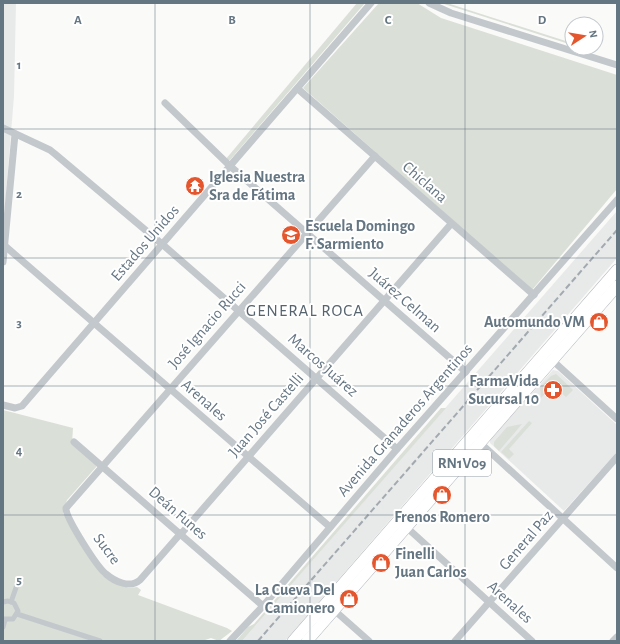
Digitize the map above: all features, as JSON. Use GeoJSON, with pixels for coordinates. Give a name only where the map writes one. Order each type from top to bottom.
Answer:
{"type":"FeatureCollection","features":[{"type":"Feature","properties":{"kind":"main road","name":"RN1V09"},"geometry":{"type":"LineString","coordinates":[[293,641],[402,524],[476,439],[617,270]]}},
{"type":"Feature","properties":{"kind":"main road","name":"RN1V09"},"geometry":{"type":"LineString","coordinates":[[476,439],[552,360],[617,286]]}},
{"type":"Feature","properties":{"kind":"main road","name":"RN1V09"},"geometry":{"type":"LineString","coordinates":[[307,641],[334,610],[402,524]]}},
{"type":"Feature","properties":{"kind":"street","name":"Estados Unidos"},"geometry":{"type":"LineString","coordinates":[[3,405],[17,408],[22,406],[371,3]]}},
{"type":"Feature","properties":{"kind":"street"},"geometry":{"type":"LineString","coordinates":[[429,3],[451,13],[617,65]]}},
{"type":"Feature","properties":{"kind":"street","name":"Chiclana"},"geometry":{"type":"LineString","coordinates":[[298,89],[534,295]]}},
{"type":"Feature","properties":{"kind":"street","name":"Juárez Celman"},"geometry":{"type":"LineString","coordinates":[[165,103],[230,166],[466,372]]}},
{"type":"Feature","properties":{"kind":"street","name":"Marcos Juárez"},"geometry":{"type":"LineString","coordinates":[[3,128],[50,150],[239,310],[397,449]]}},
{"type":"Feature","properties":{"kind":"street"},"geometry":{"type":"LineString","coordinates":[[3,262],[16,134]]}},
{"type":"Feature","properties":{"kind":"street","name":"José Ignacio Rucci"},"geometry":{"type":"LineString","coordinates":[[66,514],[66,508],[69,502],[104,467],[170,388],[375,156]]}},
{"type":"Feature","properties":{"kind":"street","name":"Avenida Granaderos Argentinos"},"geometry":{"type":"LineString","coordinates":[[230,641],[263,606],[397,449],[617,200]]}},
{"type":"Feature","properties":{"kind":"street","name":"Juan José Castelli"},"geometry":{"type":"LineString","coordinates":[[137,582],[317,379],[451,224]]}},
{"type":"Feature","properties":{"kind":"street","name":"Arenales"},"geometry":{"type":"LineString","coordinates":[[5,246],[330,527]]}},
{"type":"Feature","properties":{"kind":"street"},"geometry":{"type":"LineString","coordinates":[[552,360],[617,419]]}},
{"type":"Feature","properties":{"kind":"street"},"geometry":{"type":"LineString","coordinates":[[476,439],[617,568]]}},
{"type":"Feature","properties":{"kind":"street","name":"Deán Funes"},"geometry":{"type":"LineString","coordinates":[[74,442],[263,606]]}},
{"type":"Feature","properties":{"kind":"street","name":"General Paz"},"geometry":{"type":"LineString","coordinates":[[456,641],[617,457]]}},
{"type":"Feature","properties":{"kind":"street","name":"Sucre"},"geometry":{"type":"LineString","coordinates":[[66,514],[106,574],[126,584],[137,582]]}},
{"type":"Feature","properties":{"kind":"street","name":"Arenales"},"geometry":{"type":"LineString","coordinates":[[402,524],[532,641]]}},
{"type":"Feature","properties":{"kind":"street"},"geometry":{"type":"LineString","coordinates":[[11,602],[18,582]]}},
{"type":"Feature","properties":{"kind":"street"},"geometry":{"type":"LineString","coordinates":[[3,602],[11,602],[17,608],[17,614],[13,620],[4,620],[3,627]]}},
{"type":"Feature","properties":{"kind":"street"},"geometry":{"type":"LineString","coordinates":[[334,610],[369,641]]}},
{"type":"Feature","properties":{"kind":"street"},"geometry":{"type":"LineString","coordinates":[[17,614],[100,641]]}},
{"type":"Feature","properties":{"kind":"street"},"geometry":{"type":"LineString","coordinates":[[613,641],[617,637]]}},
{"type":"Feature","properties":{"kind":"shaded area"},"geometry":{"type":"Polygon","coordinates":[[[3,3],[16,3],[14,96],[3,231],[3,3]]]}},
{"type":"Feature","properties":{"kind":"shaded area"},"geometry":{"type":"Polygon","coordinates":[[[357,3],[365,3],[230,160],[225,160],[357,3]]]}},
{"type":"Feature","properties":{"kind":"shaded area"},"geometry":{"type":"Polygon","coordinates":[[[379,3],[417,3],[441,18],[617,75],[617,189],[532,290],[303,88],[379,3]]]}},
{"type":"Feature","properties":{"kind":"shaded area"},"geometry":{"type":"Polygon","coordinates":[[[441,3],[447,3],[564,40],[564,42],[441,3]]]}},
{"type":"Feature","properties":{"kind":"shaded area"},"geometry":{"type":"Polygon","coordinates":[[[617,211],[617,258],[285,641],[242,641],[617,211]]]}},
{"type":"Feature","properties":{"kind":"shaded area"},"geometry":{"type":"Polygon","coordinates":[[[553,370],[558,371],[617,425],[617,452],[564,511],[490,443],[490,439],[553,370]]]}},
{"type":"Feature","properties":{"kind":"shaded area"},"geometry":{"type":"Polygon","coordinates":[[[556,374],[573,390],[566,397],[553,385],[541,398],[540,387],[551,376],[556,374]]]}},
{"type":"Feature","properties":{"kind":"shaded area"},"geometry":{"type":"Polygon","coordinates":[[[441,408],[446,408],[242,641],[236,641],[248,627],[254,624],[441,408]]]}},
{"type":"Feature","properties":{"kind":"shaded area"},"geometry":{"type":"Polygon","coordinates":[[[3,410],[73,428],[72,443],[97,466],[67,500],[63,513],[102,575],[112,582],[129,588],[137,587],[141,590],[138,595],[232,631],[219,641],[211,638],[202,641],[3,641],[3,410]]]}},
{"type":"Feature","properties":{"kind":"shaded area"},"geometry":{"type":"Polygon","coordinates":[[[529,421],[532,423],[509,449],[514,454],[509,459],[501,452],[529,421]]]}},
{"type":"Feature","properties":{"kind":"shaded area"},"geometry":{"type":"Polygon","coordinates":[[[522,424],[499,451],[494,446],[494,442],[507,427],[522,424]]]}},
{"type":"Feature","properties":{"kind":"railway"},"geometry":{"type":"LineString","coordinates":[[258,641],[617,230]]}},
{"type":"Feature","properties":{"kind":"place","name":"Iglesia Nuestra Sra de Fátima"},"geometry":{"type":"Point","coordinates":[195,186]}},
{"type":"Feature","properties":{"kind":"place","name":"Escuela Domingo F. Sarmiento"},"geometry":{"type":"Point","coordinates":[291,235]}},
{"type":"Feature","properties":{"kind":"place","name":"Automundo VM"},"geometry":{"type":"Point","coordinates":[599,322]}},
{"type":"Feature","properties":{"kind":"place","name":"FarmaVida Sucursal 10"},"geometry":{"type":"Point","coordinates":[553,390]}},
{"type":"Feature","properties":{"kind":"place","name":"Frenos Romero"},"geometry":{"type":"Point","coordinates":[442,495]}},
{"type":"Feature","properties":{"kind":"place","name":"Finelli Juan Carlos"},"geometry":{"type":"Point","coordinates":[381,563]}},
{"type":"Feature","properties":{"kind":"place","name":"La Cueva Del Camionero"},"geometry":{"type":"Point","coordinates":[349,599]}},
{"type":"Feature","properties":{"kind":"district","name":"GENERAL ROCA"},"geometry":{"type":"Point","coordinates":[305,310]}}]}
